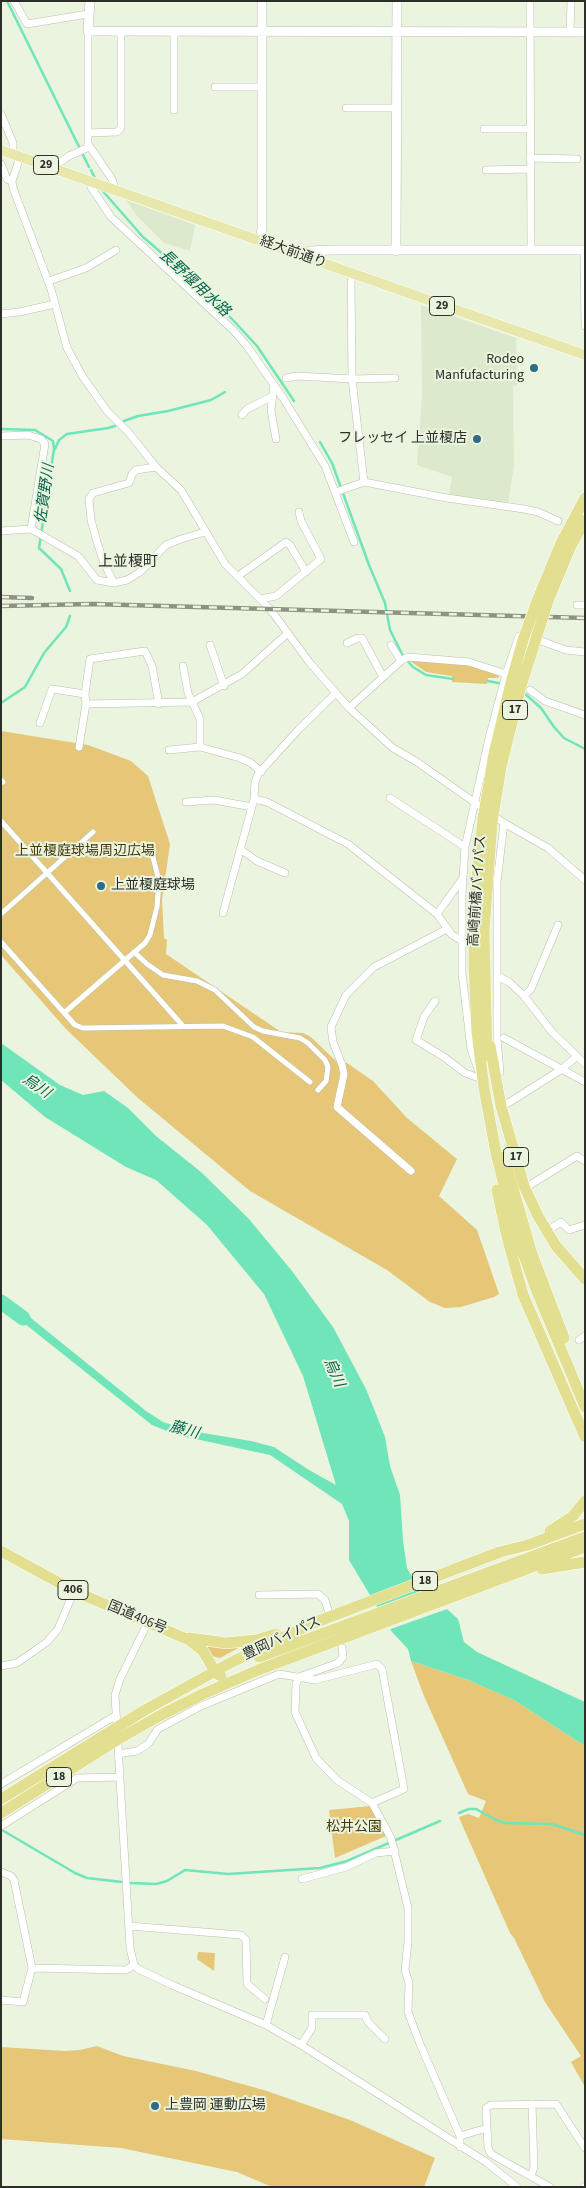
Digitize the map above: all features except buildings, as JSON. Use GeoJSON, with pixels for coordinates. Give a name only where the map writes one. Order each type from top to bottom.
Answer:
{"type":"FeatureCollection","features":[{"type":"Feature","properties":{"kind":"highway","name":"高崎前橋バイパス"},"geometry":{"type":"LineString","coordinates":[[541,1292],[515,1231],[496,1153],[482,1079],[475,1004],[474,906],[487,821],[543,601],[562,543],[585,498]]}},
{"type":"Feature","properties":{"kind":"highway","name":"高崎前橋バイパス"},"geometry":{"type":"LineString","coordinates":[[543,601],[585,520]]}},
{"type":"Feature","properties":{"kind":"highway","name":"高崎前橋バイパス"},"geometry":{"type":"LineString","coordinates":[[487,821],[484,932],[486,1045],[492,1095],[504,1160],[519,1190],[524,1231],[541,1292]]}},
{"type":"Feature","properties":{"kind":"highway","name":"17"},"geometry":{"type":"LineString","coordinates":[[486,1019],[501,1106],[519,1190],[556,1246],[585,1278]]}},
{"type":"Feature","properties":{"kind":"highway","name":"17"},"geometry":{"type":"LineString","coordinates":[[496,1153],[495,1175],[499,1202],[523,1295],[585,1437]]}},
{"type":"Feature","properties":{"kind":"highway","name":"17"},"geometry":{"type":"LineString","coordinates":[[541,1292],[585,1390]]}},
{"type":"Feature","properties":{"kind":"highway","name":"17"},"geometry":{"type":"LineString","coordinates":[[541,1292],[585,1407]]}},
{"type":"Feature","properties":{"kind":"highway"},"geometry":{"type":"LineString","coordinates":[[500,1552],[562,1524],[573,1516],[585,1501]]}},
{"type":"Feature","properties":{"kind":"highway","name":"豊岡バイパス"},"geometry":{"type":"LineString","coordinates":[[2,1797],[115,1722],[311,1624],[500,1552],[585,1524]]}},
{"type":"Feature","properties":{"kind":"highway","name":"18"},"geometry":{"type":"LineString","coordinates":[[216,1673],[585,1537]]}},
{"type":"Feature","properties":{"kind":"highway","name":"豊岡バイパス"},"geometry":{"type":"LineString","coordinates":[[1,1813],[117,1740],[178,1706],[237,1679],[585,1548]]}},
{"type":"Feature","properties":{"kind":"highway","name":"国道406号"},"geometry":{"type":"LineString","coordinates":[[1,1551],[74,1591],[147,1624],[183,1637],[203,1651],[216,1673]]}},
{"type":"Feature","properties":{"kind":"highway"},"geometry":{"type":"LineString","coordinates":[[500,1580],[568,1559],[585,1556]]}},
{"type":"Feature","properties":{"kind":"highway"},"geometry":{"type":"LineString","coordinates":[[535,1570],[585,1562]]}},
{"type":"Feature","properties":{"kind":"highway","name":"406"},"geometry":{"type":"LineString","coordinates":[[183,1637],[219,1642],[244,1642],[311,1624]]}},
{"type":"Feature","properties":{"kind":"highway"},"geometry":{"type":"LineString","coordinates":[[216,1673],[228,1678],[237,1679]]}},
{"type":"Feature","properties":{"kind":"main road","name":"経大前通り"},"geometry":{"type":"LineString","coordinates":[[1,150],[585,355]]}},
{"type":"Feature","properties":{"kind":"street"},"geometry":{"type":"LineString","coordinates":[[14,1],[26,24],[88,14]]}},
{"type":"Feature","properties":{"kind":"street"},"geometry":{"type":"LineString","coordinates":[[55,168],[57,164],[83,149],[88,133],[88,14],[90,1]]}},
{"type":"Feature","properties":{"kind":"street"},"geometry":{"type":"LineString","coordinates":[[260,241],[262,229],[262,1]]}},
{"type":"Feature","properties":{"kind":"street"},"geometry":{"type":"LineString","coordinates":[[396,251],[397,1]]}},
{"type":"Feature","properties":{"kind":"street"},"geometry":{"type":"LineString","coordinates":[[530,1],[531,250]]}},
{"type":"Feature","properties":{"kind":"street"},"geometry":{"type":"LineString","coordinates":[[570,32],[571,1]]}},
{"type":"Feature","properties":{"kind":"street"},"geometry":{"type":"LineString","coordinates":[[88,31],[585,32]]}},
{"type":"Feature","properties":{"kind":"street"},"geometry":{"type":"LineString","coordinates":[[88,133],[117,132],[121,128],[121,31]]}},
{"type":"Feature","properties":{"kind":"street"},"geometry":{"type":"LineString","coordinates":[[174,31],[174,110]]}},
{"type":"Feature","properties":{"kind":"street"},"geometry":{"type":"LineString","coordinates":[[215,87],[262,87]]}},
{"type":"Feature","properties":{"kind":"street"},"geometry":{"type":"LineString","coordinates":[[346,108],[397,108]]}},
{"type":"Feature","properties":{"kind":"street"},"geometry":{"type":"LineString","coordinates":[[1,114],[17,156],[7,180]]}},
{"type":"Feature","properties":{"kind":"street"},"geometry":{"type":"LineString","coordinates":[[484,129],[530,129]]}},
{"type":"Feature","properties":{"kind":"street"},"geometry":{"type":"LineString","coordinates":[[83,149],[112,179],[111,188]]}},
{"type":"Feature","properties":{"kind":"street"},"geometry":{"type":"LineString","coordinates":[[530,158],[577,160]]}},
{"type":"Feature","properties":{"kind":"street"},"geometry":{"type":"LineString","coordinates":[[1,164],[7,180],[13,188],[48,281],[67,348],[83,377],[107,411],[129,433],[156,467],[181,490],[226,564],[270,609],[349,708],[393,748],[417,762],[504,823],[548,848],[585,880]]}},
{"type":"Feature","properties":{"kind":"street"},"geometry":{"type":"LineString","coordinates":[[486,170],[530,169]]}},
{"type":"Feature","properties":{"kind":"street"},"geometry":{"type":"LineString","coordinates":[[90,180],[91,187],[111,217],[242,339],[274,385],[340,491],[354,542]]}},
{"type":"Feature","properties":{"kind":"street"},"geometry":{"type":"LineString","coordinates":[[48,281],[86,268],[116,250]]}},
{"type":"Feature","properties":{"kind":"street"},"geometry":{"type":"LineString","coordinates":[[300,255],[318,250],[584,250],[585,326]]}},
{"type":"Feature","properties":{"kind":"street"},"geometry":{"type":"LineString","coordinates":[[319,262],[324,254],[339,251]]}},
{"type":"Feature","properties":{"kind":"street"},"geometry":{"type":"LineString","coordinates":[[353,274],[351,282],[352,379],[364,482]]}},
{"type":"Feature","properties":{"kind":"street"},"geometry":{"type":"LineString","coordinates":[[1,314],[55,304]]}},
{"type":"Feature","properties":{"kind":"street"},"geometry":{"type":"LineString","coordinates":[[286,378],[292,376],[312,376],[352,379],[395,378]]}},
{"type":"Feature","properties":{"kind":"street"},"geometry":{"type":"LineString","coordinates":[[274,385],[271,397],[272,419],[276,439]]}},
{"type":"Feature","properties":{"kind":"street"},"geometry":{"type":"LineString","coordinates":[[242,415],[247,409],[271,397]]}},
{"type":"Feature","properties":{"kind":"street"},"geometry":{"type":"LineString","coordinates":[[1,436],[28,435],[40,438],[46,444],[32,530]]}},
{"type":"Feature","properties":{"kind":"street"},"geometry":{"type":"LineString","coordinates":[[114,583],[104,563],[97,542],[91,520],[89,499],[93,493],[129,483],[136,470],[156,467]]}},
{"type":"Feature","properties":{"kind":"street"},"geometry":{"type":"LineString","coordinates":[[340,491],[364,482],[524,509],[558,520]]}},
{"type":"Feature","properties":{"kind":"street"},"geometry":{"type":"LineString","coordinates":[[260,599],[276,596],[321,559],[301,521],[299,512]]}},
{"type":"Feature","properties":{"kind":"street"},"geometry":{"type":"LineString","coordinates":[[1,531],[32,530],[78,556],[97,580],[114,583],[126,580],[140,572],[169,544],[205,532]]}},
{"type":"Feature","properties":{"kind":"street"},"geometry":{"type":"LineString","coordinates":[[238,576],[286,542],[290,545],[306,572]]}},
{"type":"Feature","properties":{"kind":"street"},"geometry":{"type":"LineString","coordinates":[[86,704],[192,702],[224,686],[242,674],[288,633]]}},
{"type":"Feature","properties":{"kind":"street"},"geometry":{"type":"LineString","coordinates":[[482,1079],[474,1064],[462,973],[465,942],[463,877],[465,847],[502,687],[519,636],[544,642],[571,652],[585,652]]}},
{"type":"Feature","properties":{"kind":"street"},"geometry":{"type":"LineString","coordinates":[[346,644],[362,638],[383,677]]}},
{"type":"Feature","properties":{"kind":"street"},"geometry":{"type":"LineString","coordinates":[[210,645],[224,686]]}},
{"type":"Feature","properties":{"kind":"street"},"geometry":{"type":"LineString","coordinates":[[391,646],[404,660]]}},
{"type":"Feature","properties":{"kind":"street"},"geometry":{"type":"LineString","coordinates":[[79,746],[86,704],[85,694],[90,659],[145,651],[152,666],[159,704]]}},
{"type":"Feature","properties":{"kind":"street"},"geometry":{"type":"LineString","coordinates":[[349,708],[404,660],[469,662],[505,676]]}},
{"type":"Feature","properties":{"kind":"street"},"geometry":{"type":"LineString","coordinates":[[183,666],[188,693],[200,719],[200,747]]}},
{"type":"Feature","properties":{"kind":"street"},"geometry":{"type":"LineString","coordinates":[[40,723],[52,689],[85,694]]}},
{"type":"Feature","properties":{"kind":"street"},"geometry":{"type":"LineString","coordinates":[[530,690],[545,700],[585,715]]}},
{"type":"Feature","properties":{"kind":"street"},"geometry":{"type":"LineString","coordinates":[[223,913],[254,799],[255,782],[261,772],[299,729],[336,693]]}},
{"type":"Feature","properties":{"kind":"street"},"geometry":{"type":"LineString","coordinates":[[169,750],[200,747],[240,758],[251,763],[261,772]]}},
{"type":"Feature","properties":{"kind":"street"},"geometry":{"type":"LineString","coordinates":[[390,798],[465,847]]}},
{"type":"Feature","properties":{"kind":"street"},"geometry":{"type":"LineString","coordinates":[[254,799],[267,802],[348,844],[437,914],[452,935],[465,942]]}},
{"type":"Feature","properties":{"kind":"street"},"geometry":{"type":"LineString","coordinates":[[186,802],[214,800],[252,807]]}},
{"type":"Feature","properties":{"kind":"street"},"geometry":{"type":"LineString","coordinates":[[1,821],[183,1026]]}},
{"type":"Feature","properties":{"kind":"street"},"geometry":{"type":"LineString","coordinates":[[504,823],[497,882],[493,944],[497,976],[497,1039],[501,1106],[562,1069],[576,1057]]}},
{"type":"Feature","properties":{"kind":"street"},"geometry":{"type":"LineString","coordinates":[[1,914],[92,832]]}},
{"type":"Feature","properties":{"kind":"street"},"geometry":{"type":"LineString","coordinates":[[64,1012],[134,952],[150,935],[157,907],[159,881],[151,848]]}},
{"type":"Feature","properties":{"kind":"street"},"geometry":{"type":"LineString","coordinates":[[240,849],[257,861],[285,873]]}},
{"type":"Feature","properties":{"kind":"street"},"geometry":{"type":"LineString","coordinates":[[437,914],[463,877]]}},
{"type":"Feature","properties":{"kind":"street"},"geometry":{"type":"LineString","coordinates":[[524,996],[531,989],[558,925]]}},
{"type":"Feature","properties":{"kind":"street"},"geometry":{"type":"LineString","coordinates":[[411,1171],[337,1107],[344,1074],[330,1027],[346,995],[374,967],[447,929]]}},
{"type":"Feature","properties":{"kind":"street"},"geometry":{"type":"LineString","coordinates":[[1,942],[75,1025],[83,1028],[223,1026],[246,1034],[262,1044],[310,1082]]}},
{"type":"Feature","properties":{"kind":"street"},"geometry":{"type":"LineString","coordinates":[[134,952],[163,975],[197,981],[215,990],[254,1027],[263,1031],[300,1038],[308,1043],[325,1060],[328,1067],[326,1081],[318,1090]]}},
{"type":"Feature","properties":{"kind":"street"},"geometry":{"type":"LineString","coordinates":[[497,976],[509,982],[524,996],[552,1032],[585,1064]]}},
{"type":"Feature","properties":{"kind":"street"},"geometry":{"type":"LineString","coordinates":[[435,1001],[424,1017],[416,1040],[444,1057],[465,1073],[482,1079]]}},
{"type":"Feature","properties":{"kind":"street"},"geometry":{"type":"LineString","coordinates":[[504,1038],[585,1082]]}},
{"type":"Feature","properties":{"kind":"street"},"geometry":{"type":"LineString","coordinates":[[519,1190],[578,1156],[585,1161]]}},
{"type":"Feature","properties":{"kind":"street"},"geometry":{"type":"LineString","coordinates":[[547,1231],[561,1222],[569,1230],[585,1225]]}},
{"type":"Feature","properties":{"kind":"street"},"geometry":{"type":"LineString","coordinates":[[1,1666],[22,1660],[47,1642],[58,1629],[74,1591]]}},
{"type":"Feature","properties":{"kind":"street"},"geometry":{"type":"LineString","coordinates":[[259,1595],[318,1594],[325,1600],[328,1610]]}},
{"type":"Feature","properties":{"kind":"street"},"geometry":{"type":"LineString","coordinates":[[147,1624],[117,1687],[115,1722],[131,1954],[134,1965],[138,1969],[172,1985],[266,2025],[301,2045],[486,2162],[517,2187]]}},
{"type":"Feature","properties":{"kind":"street"},"geometry":{"type":"LineString","coordinates":[[342,1648],[343,1657],[338,1663],[299,1677],[296,1684],[295,1712],[316,1758],[337,1780],[372,1802],[393,1844],[408,1908],[408,1942],[405,1970],[409,1983],[408,2012],[460,2136],[460,2147]]}},
{"type":"Feature","properties":{"kind":"street"},"geometry":{"type":"LineString","coordinates":[[118,1754],[137,1751],[148,1744],[158,1729],[228,1694],[279,1674],[315,1680],[377,1664],[382,1669],[404,1789],[372,1802]]}},
{"type":"Feature","properties":{"kind":"street"},"geometry":{"type":"LineString","coordinates":[[1,1784],[115,1722]]}},
{"type":"Feature","properties":{"kind":"street"},"geometry":{"type":"LineString","coordinates":[[1,1826],[77,1778],[120,1777]]}},
{"type":"Feature","properties":{"kind":"street"},"geometry":{"type":"LineString","coordinates":[[302,1879],[340,1869],[393,1844]]}},
{"type":"Feature","properties":{"kind":"street"},"geometry":{"type":"LineString","coordinates":[[1,1872],[11,1876],[14,1880],[32,1968],[23,2002],[1,2000]]}},
{"type":"Feature","properties":{"kind":"street"},"geometry":{"type":"LineString","coordinates":[[129,1926],[241,1935],[246,1940],[247,1984],[265,1999]]}},
{"type":"Feature","properties":{"kind":"street"},"geometry":{"type":"LineString","coordinates":[[266,2025],[286,1957]]}},
{"type":"Feature","properties":{"kind":"street"},"geometry":{"type":"LineString","coordinates":[[32,1968],[126,1970],[134,1965]]}},
{"type":"Feature","properties":{"kind":"street"},"geometry":{"type":"LineString","coordinates":[[301,2045],[312,2028],[312,2015],[365,2015],[368,2022],[385,2040]]}},
{"type":"Feature","properties":{"kind":"street"},"geometry":{"type":"LineString","coordinates":[[531,2176],[534,2167],[532,2104]]}},
{"type":"Feature","properties":{"kind":"street"},"geometry":{"type":"LineString","coordinates":[[550,2187],[491,2154],[488,2148],[486,2108],[491,2105],[553,2104],[559,2106],[585,2148]]}},
{"type":"Feature","properties":{"kind":"street"},"geometry":{"type":"LineString","coordinates":[[460,2136],[487,2128]]}},
{"type":"Feature","properties":{"kind":"shaded area"},"geometry":{"type":"Polygon","coordinates":[[[126,200],[195,225],[190,251],[164,243],[137,216],[126,200]]]}},
{"type":"Feature","properties":{"kind":"shaded area"},"geometry":{"type":"Polygon","coordinates":[[[421,305],[516,338],[517,385],[513,386],[514,466],[508,503],[449,495],[452,477],[417,465],[422,397],[421,305]]]}},
{"type":"Feature","properties":{"kind":"green space"},"geometry":{"type":"Polygon","coordinates":[[[410,661],[465,664],[498,673],[499,676],[498,678],[488,678],[487,684],[452,682],[452,676],[426,672],[410,661]]]}},
{"type":"Feature","properties":{"kind":"green space","name":"上並榎庭球場周辺広場"},"geometry":{"type":"Polygon","coordinates":[[[1,731],[88,745],[131,761],[148,776],[170,844],[162,900],[164,938],[167,940],[166,954],[281,1032],[303,1033],[311,1037],[338,1063],[347,1063],[373,1081],[407,1118],[457,1159],[439,1196],[477,1230],[499,1294],[461,1307],[445,1308],[430,1302],[387,1270],[250,1191],[138,1098],[66,1029],[1,955],[1,731]]]}},
{"type":"Feature","properties":{"kind":"green space"},"geometry":{"type":"Polygon","coordinates":[[[204,1644],[240,1647],[220,1658],[212,1656],[204,1644]]]}},
{"type":"Feature","properties":{"kind":"green space"},"geometry":{"type":"Polygon","coordinates":[[[411,1661],[468,1680],[514,1700],[585,1746],[585,2087],[571,2062],[581,2056],[545,2002],[510,1933],[460,1820],[459,1817],[468,1814],[479,1818],[486,1801],[468,1794],[424,1696],[411,1661]]]}},
{"type":"Feature","properties":{"kind":"green space","name":"松井公園"},"geometry":{"type":"Polygon","coordinates":[[[371,1806],[386,1836],[335,1858],[329,1810],[371,1806]]]}},
{"type":"Feature","properties":{"kind":"green space"},"geometry":{"type":"Polygon","coordinates":[[[198,1952],[215,1953],[214,1971],[197,1959],[198,1952]]]}},
{"type":"Feature","properties":{"kind":"green space","name":"上豊岡 運動広場"},"geometry":{"type":"Polygon","coordinates":[[[97,2046],[123,2056],[196,2071],[267,2091],[350,2120],[435,2158],[424,2187],[272,2187],[237,2172],[121,2148],[1,2139],[1,2047],[65,2051],[97,2046]]]}},
{"type":"Feature","properties":{"kind":"water","name":"烏川"},"geometry":{"type":"Polygon","coordinates":[[[1,1043],[60,1085],[83,1095],[104,1091],[128,1108],[156,1136],[201,1172],[248,1218],[292,1271],[333,1327],[366,1389],[385,1437],[390,1466],[400,1495],[403,1541],[407,1568],[412,1577],[458,1619],[464,1642],[477,1652],[585,1702],[585,1746],[514,1700],[468,1680],[411,1661],[408,1649],[392,1632],[349,1560],[349,1521],[342,1504],[270,1455],[177,1435],[152,1425],[10,1312],[8,1306],[26,1314],[146,1411],[163,1422],[191,1431],[251,1441],[274,1447],[336,1485],[303,1376],[264,1294],[207,1225],[156,1180],[126,1167],[45,1117],[1,1080],[1,1043]]]}},
{"type":"Feature","properties":{"kind":"pier"},"geometry":{"type":"Polygon","coordinates":[[[439,1599],[450,1608],[388,1630],[380,1616],[439,1599]]]}},
{"type":"Feature","properties":{"kind":"waterway","name":"長野堰用水路"},"geometry":{"type":"LineString","coordinates":[[7,1],[89,167]]}},
{"type":"Feature","properties":{"kind":"waterway","name":"長野堰用水路"},"geometry":{"type":"LineString","coordinates":[[91,170],[96,180]]}},
{"type":"Feature","properties":{"kind":"waterway","name":"長野堰用水路"},"geometry":{"type":"LineString","coordinates":[[101,189],[143,237],[205,290],[257,346],[294,401]]}},
{"type":"Feature","properties":{"kind":"waterway"},"geometry":{"type":"LineString","coordinates":[[124,421],[138,416],[168,411],[211,400],[225,392]]}},
{"type":"Feature","properties":{"kind":"waterway"},"geometry":{"type":"LineString","coordinates":[[55,449],[59,440],[67,434],[115,426]]}},
{"type":"Feature","properties":{"kind":"waterway","name":"佐賀野川"},"geometry":{"type":"LineString","coordinates":[[1,429],[35,430],[53,441],[54,449],[39,548],[61,569],[70,591]]}},
{"type":"Feature","properties":{"kind":"waterway","name":"長野堰用水路"},"geometry":{"type":"LineString","coordinates":[[320,442],[332,463],[369,565],[385,603],[390,630],[403,656],[413,667],[426,675],[453,679]]}},
{"type":"Feature","properties":{"kind":"waterway","name":"佐賀野川"},"geometry":{"type":"LineString","coordinates":[[1,703],[25,687],[44,653],[66,627],[70,616]]}},
{"type":"Feature","properties":{"kind":"waterway","name":"長野堰用水路"},"geometry":{"type":"LineString","coordinates":[[488,681],[503,684]]}},
{"type":"Feature","properties":{"kind":"waterway","name":"長野堰用水路"},"geometry":{"type":"LineString","coordinates":[[522,691],[541,708],[564,738],[585,749]]}},
{"type":"Feature","properties":{"kind":"waterway","name":"藤川"},"geometry":{"type":"LineString","coordinates":[[1,1302],[23,1318]]}},
{"type":"Feature","properties":{"kind":"waterway"},"geometry":{"type":"LineString","coordinates":[[459,1813],[469,1809],[476,1809],[505,1823],[552,1824],[585,1835]]}},
{"type":"Feature","properties":{"kind":"waterway"},"geometry":{"type":"LineString","coordinates":[[131,1883],[156,1884],[167,1881],[185,1870],[228,1874],[320,1868],[347,1861],[440,1821]]}},
{"type":"Feature","properties":{"kind":"waterway"},"geometry":{"type":"LineString","coordinates":[[2,1830],[75,1873],[87,1878],[122,1882]]}},
{"type":"Feature","properties":{"kind":"railway"},"geometry":{"type":"LineString","coordinates":[[1,597],[32,598]]}},
{"type":"Feature","properties":{"kind":"railway"},"geometry":{"type":"LineString","coordinates":[[1,606],[92,604],[585,618]]}},
{"type":"Feature","properties":{"kind":"place","name":"Rodeo Manfufacturing"},"geometry":{"type":"Point","coordinates":[534,368]}},
{"type":"Feature","properties":{"kind":"place","name":"フレッセイ 上並榎店"},"geometry":{"type":"Point","coordinates":[477,439]}},
{"type":"Feature","properties":{"kind":"place","name":"上並榎庭球場"},"geometry":{"type":"Point","coordinates":[101,886]}},
{"type":"Feature","properties":{"kind":"place","name":"上豊岡 運動広場"},"geometry":{"type":"Point","coordinates":[155,2106]}},
{"type":"Feature","properties":{"kind":"district","name":"上並榎町"},"geometry":{"type":"Point","coordinates":[128,563]}}]}
